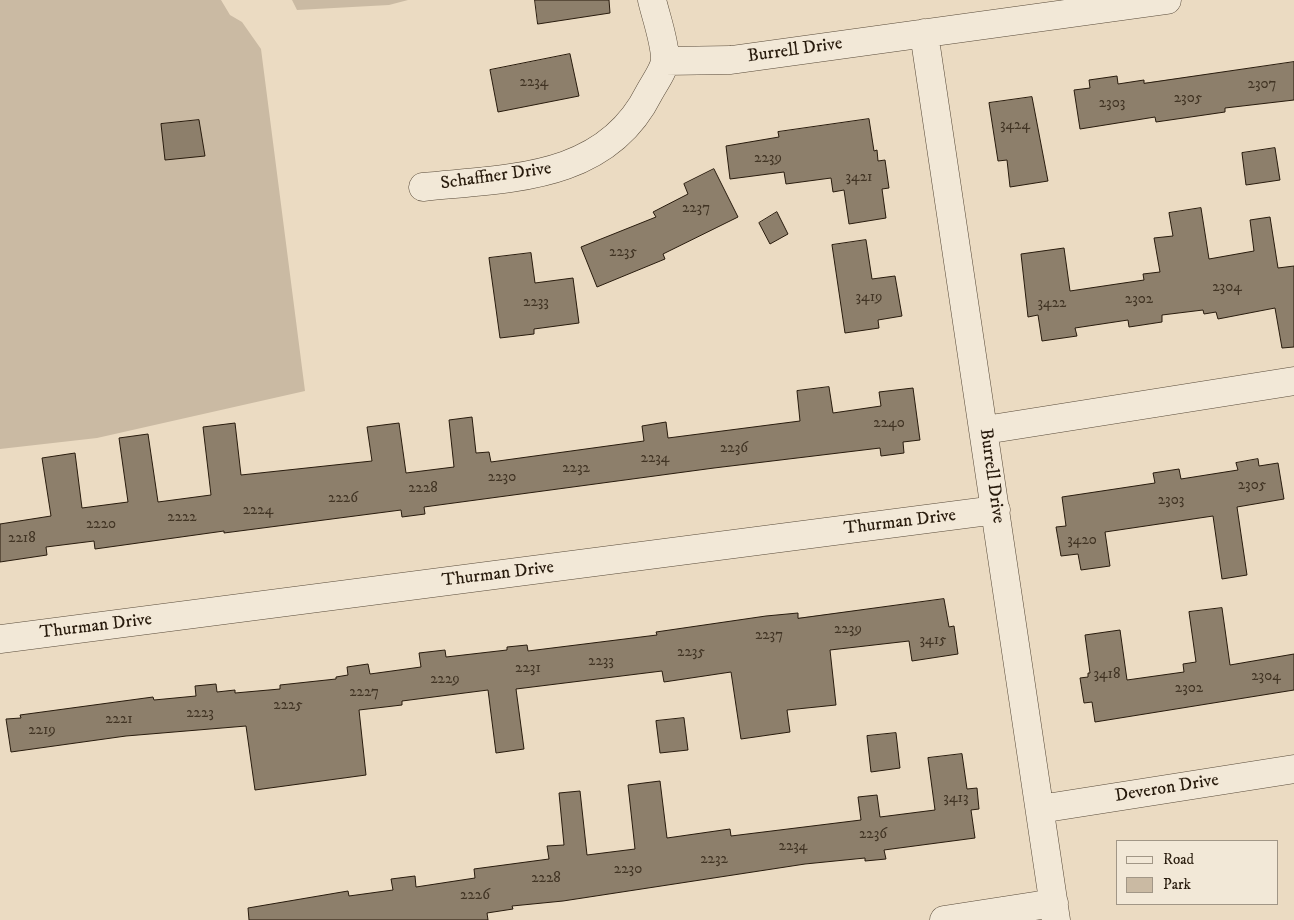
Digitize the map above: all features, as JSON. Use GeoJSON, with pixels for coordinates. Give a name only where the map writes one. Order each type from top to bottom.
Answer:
{"type":"FeatureCollection","features":[{"type":"Feature","properties":{"kind":"street"},"geometry":{"type":"LineString","coordinates":[[652,0],[665,61]]}},
{"type":"Feature","properties":{"kind":"street","name":"Burrell Drive"},"geometry":{"type":"LineString","coordinates":[[665,61],[731,60],[1167,0]]}},
{"type":"Feature","properties":{"kind":"street","name":"Burrell Drive"},"geometry":{"type":"LineString","coordinates":[[924,33],[985,430],[1055,912]]}},
{"type":"Feature","properties":{"kind":"street","name":"Schaffner Drive"},"geometry":{"type":"LineString","coordinates":[[423,187],[549,171],[574,163],[599,150],[620,135],[639,113],[665,61]]}},
{"type":"Feature","properties":{"kind":"street"},"geometry":{"type":"LineString","coordinates":[[985,430],[1294,381]]}},
{"type":"Feature","properties":{"kind":"street","name":"Thurman Drive"},"geometry":{"type":"LineString","coordinates":[[0,639],[996,510]]}},
{"type":"Feature","properties":{"kind":"street","name":"Deveron Drive"},"geometry":{"type":"LineString","coordinates":[[1040,810],[1294,769]]}},
{"type":"Feature","properties":{"kind":"street"},"geometry":{"type":"LineString","coordinates":[[944,920],[1055,912]]}},
{"type":"Feature","properties":{"kind":"green space"},"geometry":{"type":"Polygon","coordinates":[[[0,0],[221,0],[230,15],[242,22],[261,49],[305,391],[97,438],[0,449],[0,0]]]}},
{"type":"Feature","properties":{"kind":"green space"},"geometry":{"type":"Polygon","coordinates":[[[292,0],[408,0],[389,5],[297,10],[292,0]]]}},
{"type":"Feature","properties":{"kind":"building"},"geometry":{"type":"Polygon","coordinates":[[[535,0],[609,0],[610,13],[538,24],[535,0]]]}},
{"type":"Feature","properties":{"kind":"building"},"geometry":{"type":"Polygon","coordinates":[[[570,54],[579,96],[498,112],[490,70],[570,54]]]}},
{"type":"Feature","properties":{"kind":"building"},"geometry":{"type":"Polygon","coordinates":[[[1294,62],[1294,100],[1225,108],[1225,112],[1156,122],[1155,117],[1080,129],[1074,90],[1090,88],[1089,80],[1117,76],[1118,84],[1144,80],[1144,83],[1294,62]]]}},
{"type":"Feature","properties":{"kind":"building"},"geometry":{"type":"Polygon","coordinates":[[[1032,97],[1048,181],[1010,187],[1007,160],[998,161],[989,103],[1032,97]]]}},
{"type":"Feature","properties":{"kind":"building"},"geometry":{"type":"Polygon","coordinates":[[[869,119],[874,151],[877,150],[878,161],[885,160],[889,188],[882,189],[886,218],[849,224],[844,190],[833,192],[831,178],[786,184],[784,172],[730,179],[726,146],[779,137],[778,132],[869,119]]]}},
{"type":"Feature","properties":{"kind":"building"},"geometry":{"type":"Polygon","coordinates":[[[199,120],[205,156],[165,160],[161,124],[199,120]]]}},
{"type":"Feature","properties":{"kind":"building"},"geometry":{"type":"Polygon","coordinates":[[[1275,148],[1280,180],[1246,185],[1242,153],[1275,148]]]}},
{"type":"Feature","properties":{"kind":"building"},"geometry":{"type":"Polygon","coordinates":[[[714,169],[738,217],[663,254],[665,259],[597,287],[581,247],[656,217],[653,212],[688,194],[684,184],[714,169]]]}},
{"type":"Feature","properties":{"kind":"building"},"geometry":{"type":"Polygon","coordinates":[[[1201,208],[1209,259],[1254,251],[1250,220],[1270,217],[1278,268],[1294,266],[1294,347],[1282,348],[1275,308],[1218,319],[1216,312],[1204,314],[1203,310],[1162,315],[1162,322],[1129,327],[1128,320],[1075,328],[1077,336],[1042,341],[1038,315],[1028,317],[1021,254],[1064,248],[1070,291],[1144,280],[1143,274],[1160,272],[1154,238],[1173,236],[1169,213],[1201,208]]]}},
{"type":"Feature","properties":{"kind":"building"},"geometry":{"type":"Polygon","coordinates":[[[777,212],[788,234],[770,244],[759,223],[777,212]]]}},
{"type":"Feature","properties":{"kind":"building"},"geometry":{"type":"Polygon","coordinates":[[[866,240],[872,279],[895,276],[902,316],[878,320],[879,328],[845,333],[832,245],[866,240]]]}},
{"type":"Feature","properties":{"kind":"building"},"geometry":{"type":"Polygon","coordinates":[[[531,253],[535,283],[573,278],[579,323],[534,329],[534,334],[500,338],[489,258],[531,253]]]}},
{"type":"Feature","properties":{"kind":"building"},"geometry":{"type":"Polygon","coordinates":[[[829,387],[833,413],[881,406],[879,392],[913,388],[920,440],[903,442],[904,453],[881,456],[880,448],[714,468],[424,507],[425,514],[402,517],[401,510],[224,533],[224,531],[95,549],[94,541],[46,547],[47,555],[0,562],[0,524],[51,516],[42,458],[75,453],[82,508],[128,502],[119,438],[148,434],[158,502],[211,495],[203,427],[235,423],[241,475],[372,461],[367,427],[399,423],[406,473],[454,467],[449,420],[472,417],[476,453],[489,452],[491,462],[644,441],[642,426],[666,422],[668,438],[800,421],[797,391],[829,387]]]}},
{"type":"Feature","properties":{"kind":"building"},"geometry":{"type":"Polygon","coordinates":[[[1258,459],[1259,466],[1278,463],[1284,499],[1237,507],[1247,575],[1222,579],[1213,516],[1105,532],[1110,566],[1081,570],[1078,554],[1061,556],[1056,527],[1066,526],[1062,497],[1155,483],[1153,473],[1179,469],[1181,479],[1238,470],[1236,463],[1258,459]]]}},
{"type":"Feature","properties":{"kind":"building"},"geometry":{"type":"Polygon","coordinates":[[[944,599],[949,627],[954,626],[958,654],[912,661],[909,641],[830,650],[836,705],[787,710],[790,732],[741,739],[731,672],[664,682],[662,671],[516,689],[524,749],[496,753],[488,690],[402,701],[402,705],[359,710],[366,775],[255,790],[246,726],[126,736],[11,752],[6,719],[21,718],[20,715],[153,697],[154,700],[196,696],[195,686],[216,684],[217,692],[235,690],[235,693],[280,689],[280,685],[336,679],[336,677],[348,675],[347,667],[368,664],[370,674],[421,667],[419,653],[445,650],[446,657],[507,650],[507,647],[527,645],[528,651],[657,635],[656,632],[766,616],[798,613],[798,618],[944,599]]]}},
{"type":"Feature","properties":{"kind":"building"},"geometry":{"type":"Polygon","coordinates":[[[1222,608],[1230,665],[1294,654],[1294,690],[1095,722],[1092,702],[1084,703],[1080,678],[1088,677],[1088,673],[1090,673],[1085,635],[1120,630],[1127,680],[1184,672],[1183,664],[1196,662],[1189,612],[1222,608]]]}},
{"type":"Feature","properties":{"kind":"building"},"geometry":{"type":"Polygon","coordinates":[[[684,718],[688,750],[660,753],[656,721],[684,718]]]}},
{"type":"Feature","properties":{"kind":"building"},"geometry":{"type":"Polygon","coordinates":[[[896,733],[900,768],[871,772],[867,736],[896,733]]]}},
{"type":"Feature","properties":{"kind":"building"},"geometry":{"type":"Polygon","coordinates":[[[962,754],[967,789],[977,788],[979,809],[971,810],[975,838],[884,850],[886,859],[865,861],[865,858],[805,864],[563,901],[512,906],[513,909],[487,913],[488,920],[249,920],[248,908],[348,891],[349,896],[393,890],[391,879],[415,876],[416,887],[475,878],[474,869],[549,859],[547,846],[564,845],[559,793],[580,791],[587,855],[635,849],[628,785],[660,781],[667,838],[730,829],[731,836],[861,820],[858,797],[877,795],[880,817],[935,810],[928,758],[962,754]]]}}]}
